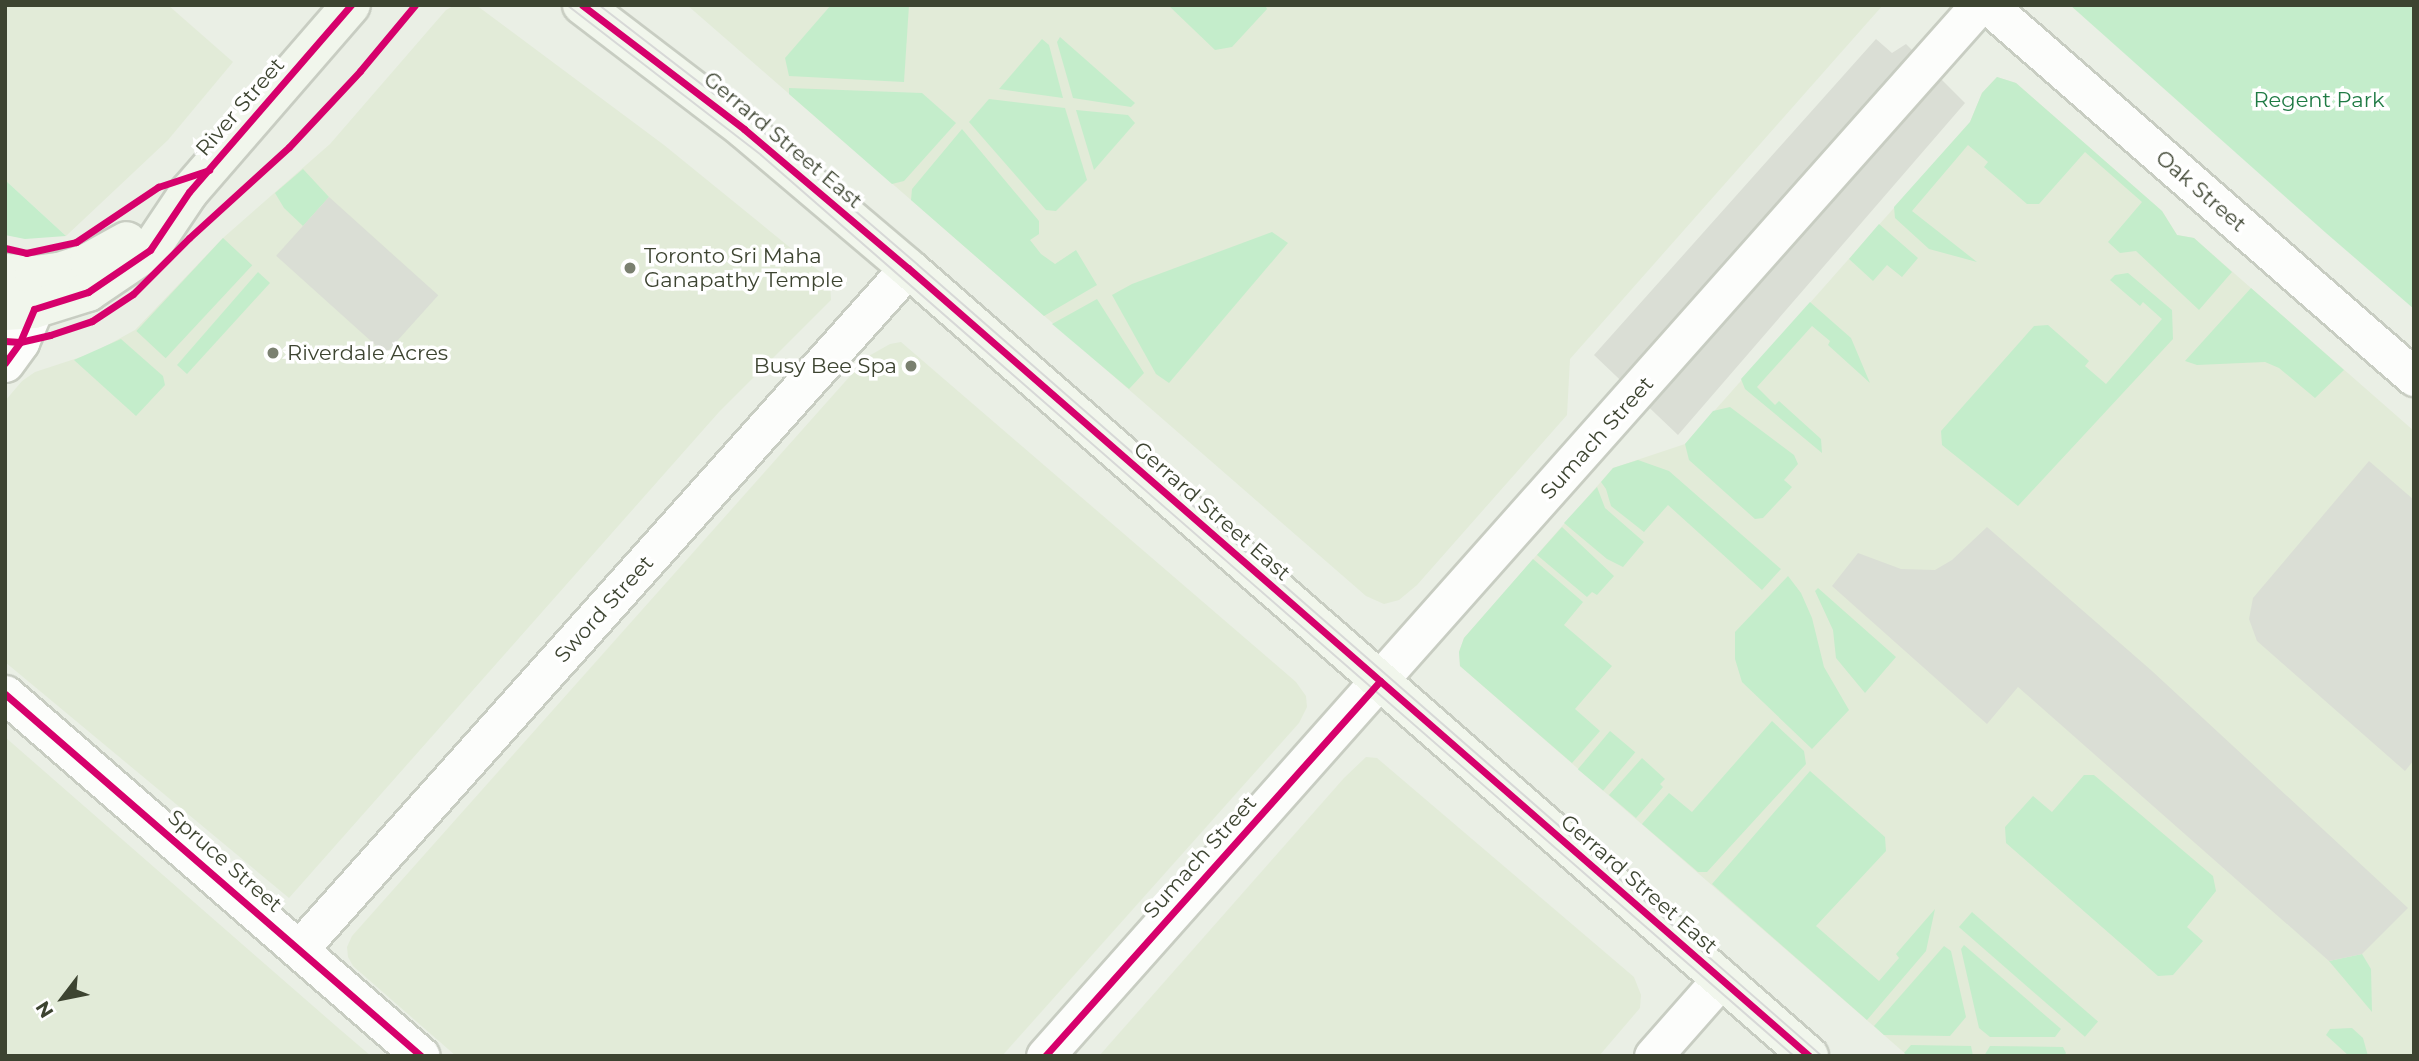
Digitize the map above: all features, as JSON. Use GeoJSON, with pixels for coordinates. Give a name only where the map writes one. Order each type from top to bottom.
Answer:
{"type":"FeatureCollection","features":[{"type":"Feature","properties":{"kind":"main road","name":"River Street"},"geometry":{"type":"LineString","coordinates":[[20,310],[88,292],[150,250],[189,192],[351,5]]}},
{"type":"Feature","properties":{"kind":"main road","name":"Gerrard Street East"},"geometry":{"type":"LineString","coordinates":[[582,5],[744,129],[908,268],[1809,1056]]}},
{"type":"Feature","properties":{"kind":"main road","name":"River Street"},"geometry":{"type":"LineString","coordinates":[[5,272],[34,275],[60,272],[89,262],[128,240],[189,192]]}},
{"type":"Feature","properties":{"kind":"street","name":"Sumach Street"},"geometry":{"type":"LineString","coordinates":[[1045,1056],[1979,5]]}},
{"type":"Feature","properties":{"kind":"street","name":"Oak Street"},"geometry":{"type":"LineString","coordinates":[[1988,5],[2414,377]]}},
{"type":"Feature","properties":{"kind":"street","name":"Sword Street"},"geometry":{"type":"LineString","coordinates":[[299,949],[908,268]]}},
{"type":"Feature","properties":{"kind":"street","name":"River Street"},"geometry":{"type":"LineString","coordinates":[[5,363],[19,342],[20,310]]}},
{"type":"Feature","properties":{"kind":"street","name":"Spruce Street"},"geometry":{"type":"LineString","coordinates":[[5,694],[421,1056]]}},
{"type":"Feature","properties":{"kind":"street"},"geometry":{"type":"LineString","coordinates":[[1653,1056],[1721,978]]}},
{"type":"Feature","properties":{"kind":"shaded area"},"geometry":{"type":"Polygon","coordinates":[[[5,5],[168,5],[233,62],[168,140],[66,236],[5,180],[5,5]]]}},
{"type":"Feature","properties":{"kind":"shaded area"},"geometry":{"type":"Polygon","coordinates":[[[455,5],[476,5],[664,145],[830,280],[831,300],[719,412],[289,898],[5,662],[5,401],[22,381],[35,372],[93,353],[135,330],[223,238],[330,144],[446,10],[455,5]]]}},
{"type":"Feature","properties":{"kind":"shaded area"},"geometry":{"type":"Polygon","coordinates":[[[687,5],[1883,5],[1570,359],[1567,415],[1417,585],[1399,600],[1384,604],[1366,596],[687,5]]]}},
{"type":"Feature","properties":{"kind":"shaded area"},"geometry":{"type":"Polygon","coordinates":[[[1876,39],[1892,53],[1906,44],[1965,103],[1678,435],[1594,355],[1876,39]]]}},
{"type":"Feature","properties":{"kind":"shaded area"},"geometry":{"type":"Polygon","coordinates":[[[1997,77],[2016,83],[2162,211],[2177,235],[2194,238],[2414,431],[2414,1056],[1908,1056],[1460,666],[1459,652],[1464,638],[1613,468],[1685,444],[1970,122],[1982,93],[1997,77]]]}},
{"type":"Feature","properties":{"kind":"shaded area"},"geometry":{"type":"Polygon","coordinates":[[[329,197],[438,295],[385,354],[276,256],[329,197]]]}},
{"type":"Feature","properties":{"kind":"shaded area"},"geometry":{"type":"Polygon","coordinates":[[[901,342],[1296,682],[1306,696],[1307,707],[1299,723],[1002,1056],[456,1056],[353,966],[347,947],[352,936],[867,357],[890,344],[901,342]]]}},
{"type":"Feature","properties":{"kind":"shaded area"},"geometry":{"type":"Polygon","coordinates":[[[2369,461],[2414,500],[2414,760],[2405,771],[2257,641],[2249,619],[2253,598],[2369,461]]]}},
{"type":"Feature","properties":{"kind":"shaded area"},"geometry":{"type":"Polygon","coordinates":[[[1987,527],[2152,671],[2408,908],[2362,954],[2329,961],[2018,687],[1987,724],[1832,586],[1858,553],[1901,569],[1935,570],[1952,560],[1987,527]]]}},
{"type":"Feature","properties":{"kind":"shaded area"},"geometry":{"type":"Polygon","coordinates":[[[5,737],[336,1026],[371,1056],[5,1056],[5,737]]]}},
{"type":"Feature","properties":{"kind":"shaded area"},"geometry":{"type":"Polygon","coordinates":[[[1366,757],[1377,758],[1634,977],[1641,995],[1640,1008],[1599,1056],[1099,1056],[1344,778],[1366,757]]]}},
{"type":"Feature","properties":{"kind":"green space"},"geometry":{"type":"Polygon","coordinates":[[[831,5],[909,5],[904,82],[789,76],[785,58],[831,5]]]}},
{"type":"Feature","properties":{"kind":"green space"},"geometry":{"type":"Polygon","coordinates":[[[1168,5],[1265,5],[1267,9],[1232,47],[1215,50],[1168,5]]]}},
{"type":"Feature","properties":{"kind":"green space","name":"Regent Park"},"geometry":{"type":"Polygon","coordinates":[[[2070,5],[2414,5],[2414,309],[2326,233],[2070,5]]]}},
{"type":"Feature","properties":{"kind":"green space"},"geometry":{"type":"Polygon","coordinates":[[[1060,37],[1135,103],[1131,107],[1073,98],[1057,42],[1060,37]]]}},
{"type":"Feature","properties":{"kind":"green space"},"geometry":{"type":"Polygon","coordinates":[[[1042,39],[1049,45],[1063,98],[999,89],[1042,39]]]}},
{"type":"Feature","properties":{"kind":"green space"},"geometry":{"type":"Polygon","coordinates":[[[1997,77],[2016,83],[2162,211],[2177,235],[2194,238],[2232,272],[2199,310],[2136,251],[2120,253],[2108,242],[2142,202],[2085,152],[2039,204],[2027,204],[1984,167],[1988,162],[1968,145],[1912,211],[1977,262],[1929,249],[1895,218],[1894,207],[1970,122],[1982,93],[1997,77]]]}},
{"type":"Feature","properties":{"kind":"green space"},"geometry":{"type":"Polygon","coordinates":[[[789,88],[922,93],[956,123],[904,181],[892,184],[789,94],[789,88]]]}},
{"type":"Feature","properties":{"kind":"green space"},"geometry":{"type":"Polygon","coordinates":[[[989,99],[1065,108],[1087,180],[1056,211],[1046,210],[969,122],[989,99]]]}},
{"type":"Feature","properties":{"kind":"green space"},"geometry":{"type":"Polygon","coordinates":[[[1076,110],[1128,115],[1135,123],[1094,170],[1076,110]]]}},
{"type":"Feature","properties":{"kind":"green space"},"geometry":{"type":"Polygon","coordinates":[[[962,129],[1039,221],[1039,234],[1030,240],[1041,254],[1055,264],[1076,250],[1097,285],[1044,316],[911,200],[912,189],[962,129]]]}},
{"type":"Feature","properties":{"kind":"green space"},"geometry":{"type":"Polygon","coordinates":[[[303,169],[329,197],[303,226],[284,208],[275,193],[303,169]]]}},
{"type":"Feature","properties":{"kind":"green space"},"geometry":{"type":"Polygon","coordinates":[[[5,180],[66,236],[25,239],[5,235],[5,180]]]}},
{"type":"Feature","properties":{"kind":"green space"},"geometry":{"type":"Polygon","coordinates":[[[1879,224],[1918,258],[1902,277],[1887,265],[1873,281],[1849,259],[1879,224]]]}},
{"type":"Feature","properties":{"kind":"green space"},"geometry":{"type":"Polygon","coordinates":[[[1272,232],[1288,243],[1169,383],[1156,374],[1112,295],[1132,284],[1272,232]]]}},
{"type":"Feature","properties":{"kind":"green space"},"geometry":{"type":"Polygon","coordinates":[[[223,238],[252,265],[166,358],[136,331],[223,238]]]}},
{"type":"Feature","properties":{"kind":"green space"},"geometry":{"type":"Polygon","coordinates":[[[258,272],[270,283],[187,374],[177,365],[258,272]]]}},
{"type":"Feature","properties":{"kind":"green space"},"geometry":{"type":"Polygon","coordinates":[[[2128,273],[2172,310],[2173,339],[2018,506],[1942,445],[1941,431],[2034,326],[2048,325],[2089,361],[2085,366],[2106,384],[2162,319],[2143,302],[2140,306],[2110,280],[2115,275],[2128,273]]]}},
{"type":"Feature","properties":{"kind":"green space"},"geometry":{"type":"Polygon","coordinates":[[[2251,288],[2344,370],[2315,398],[2279,368],[2265,362],[2197,365],[2185,361],[2251,288]]]}},
{"type":"Feature","properties":{"kind":"green space"},"geometry":{"type":"Polygon","coordinates":[[[1097,299],[1144,373],[1129,389],[1052,324],[1097,299]]]}},
{"type":"Feature","properties":{"kind":"green space"},"geometry":{"type":"Polygon","coordinates":[[[1810,302],[1851,338],[1870,383],[1828,345],[1830,341],[1812,326],[1757,387],[1775,405],[1779,401],[1821,439],[1822,453],[1745,389],[1741,379],[1810,302]]]}},
{"type":"Feature","properties":{"kind":"green space"},"geometry":{"type":"Polygon","coordinates":[[[121,339],[163,376],[165,385],[136,416],[74,360],[121,339]]]}},
{"type":"Feature","properties":{"kind":"green space"},"geometry":{"type":"Polygon","coordinates":[[[1730,407],[1794,455],[1798,464],[1784,480],[1792,487],[1763,518],[1755,519],[1689,460],[1685,444],[1713,411],[1730,407]]]}},
{"type":"Feature","properties":{"kind":"green space"},"geometry":{"type":"Polygon","coordinates":[[[1638,460],[1669,471],[1781,569],[1762,590],[1668,505],[1644,532],[1611,506],[1601,482],[1613,468],[1638,460]]]}},
{"type":"Feature","properties":{"kind":"green space"},"geometry":{"type":"Polygon","coordinates":[[[1597,487],[1605,508],[1644,542],[1623,567],[1607,559],[1564,523],[1597,487]]]}},
{"type":"Feature","properties":{"kind":"green space"},"geometry":{"type":"Polygon","coordinates":[[[1562,527],[1614,576],[1597,595],[1592,592],[1587,597],[1537,555],[1562,527]]]}},
{"type":"Feature","properties":{"kind":"green space"},"geometry":{"type":"Polygon","coordinates":[[[1533,559],[1583,602],[1564,625],[1612,666],[1575,709],[1600,731],[1572,763],[1460,666],[1459,652],[1464,638],[1533,559]]]}},
{"type":"Feature","properties":{"kind":"green space"},"geometry":{"type":"Polygon","coordinates":[[[1788,576],[1801,593],[1812,618],[1824,667],[1849,710],[1812,749],[1742,682],[1735,659],[1735,632],[1788,576]]]}},
{"type":"Feature","properties":{"kind":"green space"},"geometry":{"type":"Polygon","coordinates":[[[1818,588],[1896,657],[1865,693],[1836,658],[1833,630],[1815,591],[1818,588]]]}},
{"type":"Feature","properties":{"kind":"green space"},"geometry":{"type":"Polygon","coordinates":[[[1772,721],[1804,751],[1806,764],[1707,872],[1698,872],[1642,824],[1669,793],[1692,812],[1772,721]]]}},
{"type":"Feature","properties":{"kind":"green space"},"geometry":{"type":"Polygon","coordinates":[[[1610,731],[1635,752],[1603,791],[1578,769],[1610,731]]]}},
{"type":"Feature","properties":{"kind":"green space"},"geometry":{"type":"Polygon","coordinates":[[[1642,758],[1665,779],[1660,784],[1663,787],[1636,818],[1609,795],[1642,758]]]}},
{"type":"Feature","properties":{"kind":"green space"},"geometry":{"type":"Polygon","coordinates":[[[1810,771],[1885,837],[1886,851],[1816,926],[1879,981],[1899,958],[1896,954],[1935,909],[1926,951],[1867,1020],[1712,884],[1810,771]]]}},
{"type":"Feature","properties":{"kind":"green space"},"geometry":{"type":"Polygon","coordinates":[[[2084,775],[2094,775],[2213,876],[2216,891],[2187,927],[2203,941],[2173,975],[2158,976],[2006,843],[2005,827],[2033,796],[2052,812],[2084,775]]]}},
{"type":"Feature","properties":{"kind":"green space"},"geometry":{"type":"Polygon","coordinates":[[[1972,912],[2098,1022],[2085,1037],[1959,927],[1972,912]]]}},
{"type":"Feature","properties":{"kind":"green space"},"geometry":{"type":"Polygon","coordinates":[[[1964,945],[2061,1029],[2055,1037],[1990,1037],[1979,1028],[1961,949],[1964,945]]]}},
{"type":"Feature","properties":{"kind":"green space"},"geometry":{"type":"Polygon","coordinates":[[[1944,946],[1951,951],[1966,1017],[1950,1036],[1884,1035],[1874,1026],[1944,946]]]}},
{"type":"Feature","properties":{"kind":"green space"},"geometry":{"type":"Polygon","coordinates":[[[2362,954],[2371,969],[2372,1012],[2329,961],[2362,954]]]}},
{"type":"Feature","properties":{"kind":"green space"},"geometry":{"type":"Polygon","coordinates":[[[2352,1028],[2363,1038],[2368,1056],[2349,1056],[2326,1035],[2330,1029],[2352,1028]]]}},
{"type":"Feature","properties":{"kind":"green space"},"geometry":{"type":"Polygon","coordinates":[[[1911,1045],[1971,1046],[1973,1056],[1908,1056],[1904,1053],[1911,1045]]]}},
{"type":"Feature","properties":{"kind":"green space"},"geometry":{"type":"Polygon","coordinates":[[[1990,1046],[2063,1047],[2066,1053],[2064,1056],[1984,1056],[1990,1046]]]}},
{"type":"Feature","properties":{"kind":"tram line"},"geometry":{"type":"LineString","coordinates":[[567,5],[761,155],[1794,1056]]}},
{"type":"Feature","properties":{"kind":"tram line"},"geometry":{"type":"LineString","coordinates":[[599,5],[767,135],[1822,1056]]}},
{"type":"Feature","properties":{"kind":"cycle path"},"geometry":{"type":"LineString","coordinates":[[5,363],[20,342],[34,309],[88,292],[150,250],[189,192],[351,5]]}},
{"type":"Feature","properties":{"kind":"cycle path"},"geometry":{"type":"LineString","coordinates":[[5,341],[20,342],[92,321],[133,294],[189,238],[289,147],[360,71],[415,5]]}},
{"type":"Feature","properties":{"kind":"cycle path"},"geometry":{"type":"LineString","coordinates":[[582,5],[744,129],[908,268],[1809,1056]]}},
{"type":"Feature","properties":{"kind":"cycle path"},"geometry":{"type":"LineString","coordinates":[[5,248],[26,253],[76,242],[158,187],[209,170]]}},
{"type":"Feature","properties":{"kind":"cycle path"},"geometry":{"type":"LineString","coordinates":[[1045,1056],[1380,681]]}},
{"type":"Feature","properties":{"kind":"cycle path"},"geometry":{"type":"LineString","coordinates":[[5,694],[421,1056]]}},
{"type":"Feature","properties":{"kind":"place","name":"Toronto Sri Maha Ganapathy Temple"},"geometry":{"type":"Point","coordinates":[630,268]}},
{"type":"Feature","properties":{"kind":"place","name":"Riverdale Acres"},"geometry":{"type":"Point","coordinates":[273,353]}},
{"type":"Feature","properties":{"kind":"place","name":"Busy Bee Spa"},"geometry":{"type":"Point","coordinates":[911,366]}}]}
